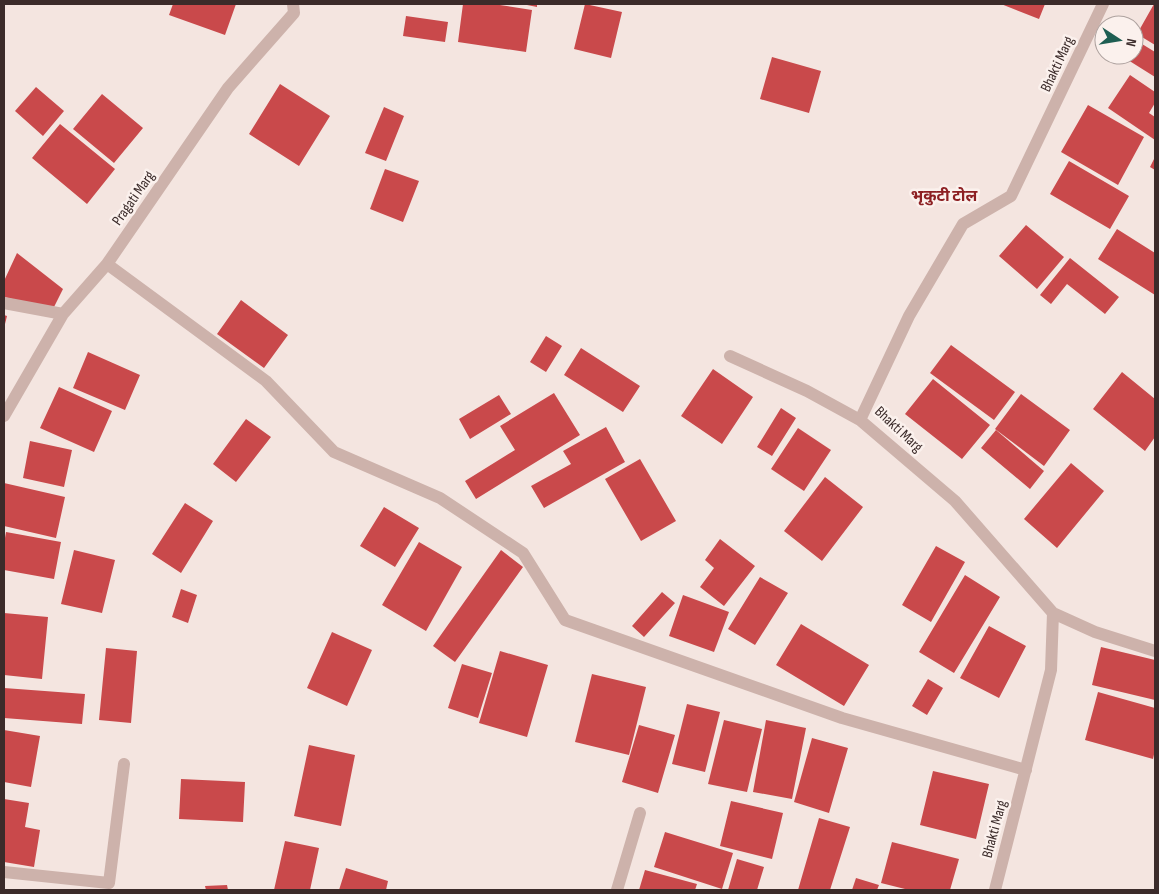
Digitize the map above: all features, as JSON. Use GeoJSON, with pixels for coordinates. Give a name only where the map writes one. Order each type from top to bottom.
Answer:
{"type":"FeatureCollection","features":[{"type":"Feature","properties":{"kind":"street","name":"Pragati Marg"},"geometry":{"type":"LineString","coordinates":[[4,416],[63,314],[107,264],[228,88],[294,13],[293,4]]}},
{"type":"Feature","properties":{"kind":"street","name":"Bhakti Marg"},"geometry":{"type":"LineString","coordinates":[[994,890],[1051,670],[1053,613],[955,501],[860,420],[909,316],[963,224],[1011,196],[1103,4]]}},
{"type":"Feature","properties":{"kind":"street"},"geometry":{"type":"LineString","coordinates":[[107,264],[266,381],[334,452],[440,498],[523,553],[565,620],[842,718],[1026,770]]}},
{"type":"Feature","properties":{"kind":"street"},"geometry":{"type":"LineString","coordinates":[[4,303],[63,314]]}},
{"type":"Feature","properties":{"kind":"street"},"geometry":{"type":"LineString","coordinates":[[730,356],[807,391],[860,420]]}},
{"type":"Feature","properties":{"kind":"street"},"geometry":{"type":"LineString","coordinates":[[1053,613],[1096,632],[1155,651]]}},
{"type":"Feature","properties":{"kind":"street"},"geometry":{"type":"LineString","coordinates":[[4,872],[109,883],[124,764]]}},
{"type":"Feature","properties":{"kind":"street"},"geometry":{"type":"LineString","coordinates":[[617,890],[640,813]]}},
{"type":"Feature","properties":{"kind":"building"},"geometry":{"type":"Polygon","coordinates":[[[173,4],[236,4],[225,35],[169,15],[173,4]]]}},
{"type":"Feature","properties":{"kind":"building"},"geometry":{"type":"Polygon","coordinates":[[[463,4],[493,4],[532,10],[526,52],[458,42],[463,4]]]}},
{"type":"Feature","properties":{"kind":"building"},"geometry":{"type":"Polygon","coordinates":[[[522,4],[537,4],[537,7],[522,4]]]}},
{"type":"Feature","properties":{"kind":"building"},"geometry":{"type":"Polygon","coordinates":[[[585,4],[622,12],[611,58],[574,49],[585,4]]]}},
{"type":"Feature","properties":{"kind":"building"},"geometry":{"type":"Polygon","coordinates":[[[1001,4],[1045,4],[1039,19],[1001,4]]]}},
{"type":"Feature","properties":{"kind":"building"},"geometry":{"type":"Polygon","coordinates":[[[1155,4],[1155,45],[1144,38],[1144,22],[1155,4]]]}},
{"type":"Feature","properties":{"kind":"building"},"geometry":{"type":"Polygon","coordinates":[[[406,16],[448,22],[445,42],[403,36],[406,16]]]}},
{"type":"Feature","properties":{"kind":"building"},"geometry":{"type":"Polygon","coordinates":[[[1144,45],[1155,52],[1155,77],[1136,65],[1144,65],[1144,45]]]}},
{"type":"Feature","properties":{"kind":"building"},"geometry":{"type":"Polygon","coordinates":[[[772,57],[821,71],[809,113],[760,99],[772,57]]]}},
{"type":"Feature","properties":{"kind":"building"},"geometry":{"type":"Polygon","coordinates":[[[1130,75],[1155,92],[1155,103],[1149,113],[1155,117],[1155,140],[1108,108],[1130,75]]]}},
{"type":"Feature","properties":{"kind":"building"},"geometry":{"type":"Polygon","coordinates":[[[280,84],[330,116],[299,166],[249,134],[280,84]]]}},
{"type":"Feature","properties":{"kind":"building"},"geometry":{"type":"Polygon","coordinates":[[[36,87],[64,111],[43,136],[15,111],[36,87]]]}},
{"type":"Feature","properties":{"kind":"building"},"geometry":{"type":"Polygon","coordinates":[[[102,94],[143,128],[114,163],[73,129],[102,94]]]}},
{"type":"Feature","properties":{"kind":"building"},"geometry":{"type":"Polygon","coordinates":[[[1088,105],[1144,137],[1118,185],[1061,152],[1088,105]]]}},
{"type":"Feature","properties":{"kind":"building"},"geometry":{"type":"Polygon","coordinates":[[[384,107],[404,116],[386,161],[365,153],[384,107]]]}},
{"type":"Feature","properties":{"kind":"building"},"geometry":{"type":"Polygon","coordinates":[[[60,124],[115,169],[87,204],[32,158],[60,124]]]}},
{"type":"Feature","properties":{"kind":"building"},"geometry":{"type":"Polygon","coordinates":[[[1155,157],[1155,170],[1150,167],[1155,157]]]}},
{"type":"Feature","properties":{"kind":"building"},"geometry":{"type":"Polygon","coordinates":[[[1069,161],[1129,196],[1110,229],[1050,194],[1069,161]]]}},
{"type":"Feature","properties":{"kind":"building"},"geometry":{"type":"Polygon","coordinates":[[[385,169],[419,181],[403,222],[370,209],[385,169]]]}},
{"type":"Feature","properties":{"kind":"building"},"geometry":{"type":"Polygon","coordinates":[[[1026,225],[1064,257],[1037,289],[999,256],[1026,225]]]}},
{"type":"Feature","properties":{"kind":"building"},"geometry":{"type":"Polygon","coordinates":[[[1117,229],[1155,253],[1155,295],[1098,259],[1117,229]]]}},
{"type":"Feature","properties":{"kind":"building"},"geometry":{"type":"Polygon","coordinates":[[[17,253],[63,289],[53,309],[4,297],[4,281],[17,253]]]}},
{"type":"Feature","properties":{"kind":"building"},"geometry":{"type":"Polygon","coordinates":[[[1070,258],[1119,297],[1105,314],[1067,284],[1051,304],[1040,295],[1070,258]]]}},
{"type":"Feature","properties":{"kind":"building"},"geometry":{"type":"Polygon","coordinates":[[[241,300],[288,335],[264,368],[217,334],[241,300]]]}},
{"type":"Feature","properties":{"kind":"building"},"geometry":{"type":"Polygon","coordinates":[[[4,315],[7,316],[4,328],[4,315]]]}},
{"type":"Feature","properties":{"kind":"building"},"geometry":{"type":"Polygon","coordinates":[[[546,336],[562,346],[546,372],[530,362],[546,336]]]}},
{"type":"Feature","properties":{"kind":"building"},"geometry":{"type":"Polygon","coordinates":[[[951,345],[1015,392],[994,420],[930,373],[951,345]]]}},
{"type":"Feature","properties":{"kind":"building"},"geometry":{"type":"Polygon","coordinates":[[[581,348],[640,386],[623,412],[564,375],[581,348]]]}},
{"type":"Feature","properties":{"kind":"building"},"geometry":{"type":"Polygon","coordinates":[[[88,352],[140,375],[125,410],[73,388],[88,352]]]}},
{"type":"Feature","properties":{"kind":"building"},"geometry":{"type":"Polygon","coordinates":[[[713,369],[753,397],[722,444],[681,416],[713,369]]]}},
{"type":"Feature","properties":{"kind":"building"},"geometry":{"type":"Polygon","coordinates":[[[1122,372],[1155,399],[1155,437],[1145,451],[1093,409],[1122,372]]]}},
{"type":"Feature","properties":{"kind":"building"},"geometry":{"type":"Polygon","coordinates":[[[933,379],[990,425],[962,459],[905,414],[933,379]]]}},
{"type":"Feature","properties":{"kind":"building"},"geometry":{"type":"Polygon","coordinates":[[[59,387],[112,411],[94,452],[40,428],[59,387]]]}},
{"type":"Feature","properties":{"kind":"building"},"geometry":{"type":"Polygon","coordinates":[[[554,393],[580,435],[476,499],[465,481],[515,450],[500,426],[554,393]]]}},
{"type":"Feature","properties":{"kind":"building"},"geometry":{"type":"Polygon","coordinates":[[[1021,394],[1070,430],[1044,466],[995,429],[1021,394]]]}},
{"type":"Feature","properties":{"kind":"building"},"geometry":{"type":"Polygon","coordinates":[[[499,395],[511,414],[470,439],[459,419],[499,395]]]}},
{"type":"Feature","properties":{"kind":"building"},"geometry":{"type":"Polygon","coordinates":[[[781,408],[796,418],[772,456],[757,447],[781,408]]]}},
{"type":"Feature","properties":{"kind":"building"},"geometry":{"type":"Polygon","coordinates":[[[246,419],[271,437],[236,482],[213,464],[246,419]]]}},
{"type":"Feature","properties":{"kind":"building"},"geometry":{"type":"Polygon","coordinates":[[[606,427],[625,462],[544,508],[531,486],[571,464],[563,451],[606,427]]]}},
{"type":"Feature","properties":{"kind":"building"},"geometry":{"type":"Polygon","coordinates":[[[798,428],[831,450],[804,491],[771,469],[798,428]]]}},
{"type":"Feature","properties":{"kind":"building"},"geometry":{"type":"Polygon","coordinates":[[[996,430],[1044,471],[1030,489],[981,448],[996,430]]]}},
{"type":"Feature","properties":{"kind":"building"},"geometry":{"type":"Polygon","coordinates":[[[30,441],[72,450],[64,487],[23,478],[30,441]]]}},
{"type":"Feature","properties":{"kind":"building"},"geometry":{"type":"Polygon","coordinates":[[[640,459],[676,521],[641,541],[605,479],[640,459]]]}},
{"type":"Feature","properties":{"kind":"building"},"geometry":{"type":"Polygon","coordinates":[[[1071,463],[1104,491],[1057,548],[1024,519],[1071,463]]]}},
{"type":"Feature","properties":{"kind":"building"},"geometry":{"type":"Polygon","coordinates":[[[825,477],[863,507],[822,561],[784,531],[825,477]]]}},
{"type":"Feature","properties":{"kind":"building"},"geometry":{"type":"Polygon","coordinates":[[[4,483],[65,497],[56,538],[4,526],[4,483]]]}},
{"type":"Feature","properties":{"kind":"building"},"geometry":{"type":"Polygon","coordinates":[[[185,503],[213,521],[181,573],[152,554],[185,503]]]}},
{"type":"Feature","properties":{"kind":"building"},"geometry":{"type":"Polygon","coordinates":[[[384,507],[419,528],[395,567],[360,546],[384,507]]]}},
{"type":"Feature","properties":{"kind":"building"},"geometry":{"type":"Polygon","coordinates":[[[6,532],[61,542],[54,579],[4,570],[6,532]]]}},
{"type":"Feature","properties":{"kind":"building"},"geometry":{"type":"Polygon","coordinates":[[[720,539],[755,566],[724,606],[700,587],[714,568],[705,560],[720,539]]]}},
{"type":"Feature","properties":{"kind":"building"},"geometry":{"type":"Polygon","coordinates":[[[419,542],[462,567],[426,631],[382,605],[419,542]]]}},
{"type":"Feature","properties":{"kind":"building"},"geometry":{"type":"Polygon","coordinates":[[[936,546],[965,562],[931,622],[902,605],[936,546]]]}},
{"type":"Feature","properties":{"kind":"building"},"geometry":{"type":"Polygon","coordinates":[[[74,550],[115,560],[102,613],[61,604],[74,550]]]}},
{"type":"Feature","properties":{"kind":"building"},"geometry":{"type":"Polygon","coordinates":[[[501,550],[523,567],[455,662],[433,646],[501,550]]]}},
{"type":"Feature","properties":{"kind":"building"},"geometry":{"type":"Polygon","coordinates":[[[965,575],[1000,597],[954,673],[919,652],[965,575]]]}},
{"type":"Feature","properties":{"kind":"building"},"geometry":{"type":"Polygon","coordinates":[[[760,577],[788,593],[755,645],[728,629],[760,577]]]}},
{"type":"Feature","properties":{"kind":"building"},"geometry":{"type":"Polygon","coordinates":[[[181,589],[197,595],[188,623],[172,617],[181,589]]]}},
{"type":"Feature","properties":{"kind":"building"},"geometry":{"type":"Polygon","coordinates":[[[662,592],[675,603],[644,637],[632,626],[662,592]]]}},
{"type":"Feature","properties":{"kind":"building"},"geometry":{"type":"Polygon","coordinates":[[[683,595],[729,612],[714,652],[669,636],[683,595]]]}},
{"type":"Feature","properties":{"kind":"building"},"geometry":{"type":"Polygon","coordinates":[[[4,613],[48,617],[42,679],[4,675],[4,613]]]}},
{"type":"Feature","properties":{"kind":"building"},"geometry":{"type":"Polygon","coordinates":[[[801,624],[869,665],[844,706],[776,665],[801,624]]]}},
{"type":"Feature","properties":{"kind":"building"},"geometry":{"type":"Polygon","coordinates":[[[989,626],[1026,646],[999,698],[960,678],[989,626]]]}},
{"type":"Feature","properties":{"kind":"building"},"geometry":{"type":"Polygon","coordinates":[[[332,632],[372,650],[347,706],[307,688],[332,632]]]}},
{"type":"Feature","properties":{"kind":"building"},"geometry":{"type":"Polygon","coordinates":[[[1101,647],[1155,660],[1155,700],[1092,685],[1101,647]]]}},
{"type":"Feature","properties":{"kind":"building"},"geometry":{"type":"Polygon","coordinates":[[[106,648],[137,651],[131,723],[99,720],[106,648]]]}},
{"type":"Feature","properties":{"kind":"building"},"geometry":{"type":"Polygon","coordinates":[[[500,651],[548,665],[527,737],[479,723],[500,651]]]}},
{"type":"Feature","properties":{"kind":"building"},"geometry":{"type":"Polygon","coordinates":[[[462,664],[492,673],[478,718],[448,708],[462,664]]]}},
{"type":"Feature","properties":{"kind":"building"},"geometry":{"type":"Polygon","coordinates":[[[592,674],[646,687],[629,755],[575,742],[592,674]]]}},
{"type":"Feature","properties":{"kind":"building"},"geometry":{"type":"Polygon","coordinates":[[[928,679],[943,688],[927,715],[912,706],[928,679]]]}},
{"type":"Feature","properties":{"kind":"building"},"geometry":{"type":"Polygon","coordinates":[[[4,688],[85,694],[82,724],[4,718],[4,688]]]}},
{"type":"Feature","properties":{"kind":"building"},"geometry":{"type":"Polygon","coordinates":[[[1098,692],[1155,708],[1155,750],[1153,759],[1085,740],[1098,692]]]}},
{"type":"Feature","properties":{"kind":"building"},"geometry":{"type":"Polygon","coordinates":[[[687,704],[720,712],[705,772],[672,764],[687,704]]]}},
{"type":"Feature","properties":{"kind":"building"},"geometry":{"type":"Polygon","coordinates":[[[724,720],[762,729],[747,792],[708,784],[724,720]]]}},
{"type":"Feature","properties":{"kind":"building"},"geometry":{"type":"Polygon","coordinates":[[[766,720],[806,728],[792,799],[753,792],[766,720]]]}},
{"type":"Feature","properties":{"kind":"building"},"geometry":{"type":"Polygon","coordinates":[[[639,725],[675,735],[658,793],[622,782],[639,725]]]}},
{"type":"Feature","properties":{"kind":"building"},"geometry":{"type":"Polygon","coordinates":[[[4,730],[40,736],[31,787],[4,782],[4,730]]]}},
{"type":"Feature","properties":{"kind":"building"},"geometry":{"type":"Polygon","coordinates":[[[812,738],[848,748],[829,813],[794,802],[812,738]]]}},
{"type":"Feature","properties":{"kind":"building"},"geometry":{"type":"Polygon","coordinates":[[[309,745],[355,755],[341,826],[294,816],[309,745]]]}},
{"type":"Feature","properties":{"kind":"building"},"geometry":{"type":"Polygon","coordinates":[[[933,771],[989,784],[976,839],[920,825],[933,771]]]}},
{"type":"Feature","properties":{"kind":"building"},"geometry":{"type":"Polygon","coordinates":[[[181,779],[245,782],[243,822],[179,819],[181,779]]]}},
{"type":"Feature","properties":{"kind":"building"},"geometry":{"type":"Polygon","coordinates":[[[4,799],[29,803],[25,827],[40,830],[34,867],[4,862],[4,799]]]}},
{"type":"Feature","properties":{"kind":"building"},"geometry":{"type":"Polygon","coordinates":[[[731,801],[783,813],[772,859],[720,846],[731,801]]]}},
{"type":"Feature","properties":{"kind":"building"},"geometry":{"type":"Polygon","coordinates":[[[819,818],[850,827],[830,890],[798,890],[819,818]]]}},
{"type":"Feature","properties":{"kind":"building"},"geometry":{"type":"Polygon","coordinates":[[[665,832],[733,853],[722,889],[654,867],[665,832]]]}},
{"type":"Feature","properties":{"kind":"building"},"geometry":{"type":"Polygon","coordinates":[[[285,841],[319,848],[310,890],[274,890],[285,841]]]}},
{"type":"Feature","properties":{"kind":"building"},"geometry":{"type":"Polygon","coordinates":[[[892,842],[959,859],[950,890],[909,890],[881,883],[892,842]]]}},
{"type":"Feature","properties":{"kind":"building"},"geometry":{"type":"Polygon","coordinates":[[[737,859],[764,867],[757,890],[728,890],[737,859]]]}},
{"type":"Feature","properties":{"kind":"building"},"geometry":{"type":"Polygon","coordinates":[[[346,868],[388,881],[386,890],[339,890],[346,868]]]}},
{"type":"Feature","properties":{"kind":"building"},"geometry":{"type":"Polygon","coordinates":[[[645,870],[697,884],[695,890],[639,890],[645,870]]]}},
{"type":"Feature","properties":{"kind":"building"},"geometry":{"type":"Polygon","coordinates":[[[856,878],[879,885],[877,890],[852,890],[856,878]]]}},
{"type":"Feature","properties":{"kind":"building"},"geometry":{"type":"Polygon","coordinates":[[[227,885],[228,890],[206,890],[205,886],[227,885]]]}},
{"type":"Feature","properties":{"kind":"district","name":"भृकुटी टोल"},"geometry":{"type":"Point","coordinates":[944,195]}}]}
